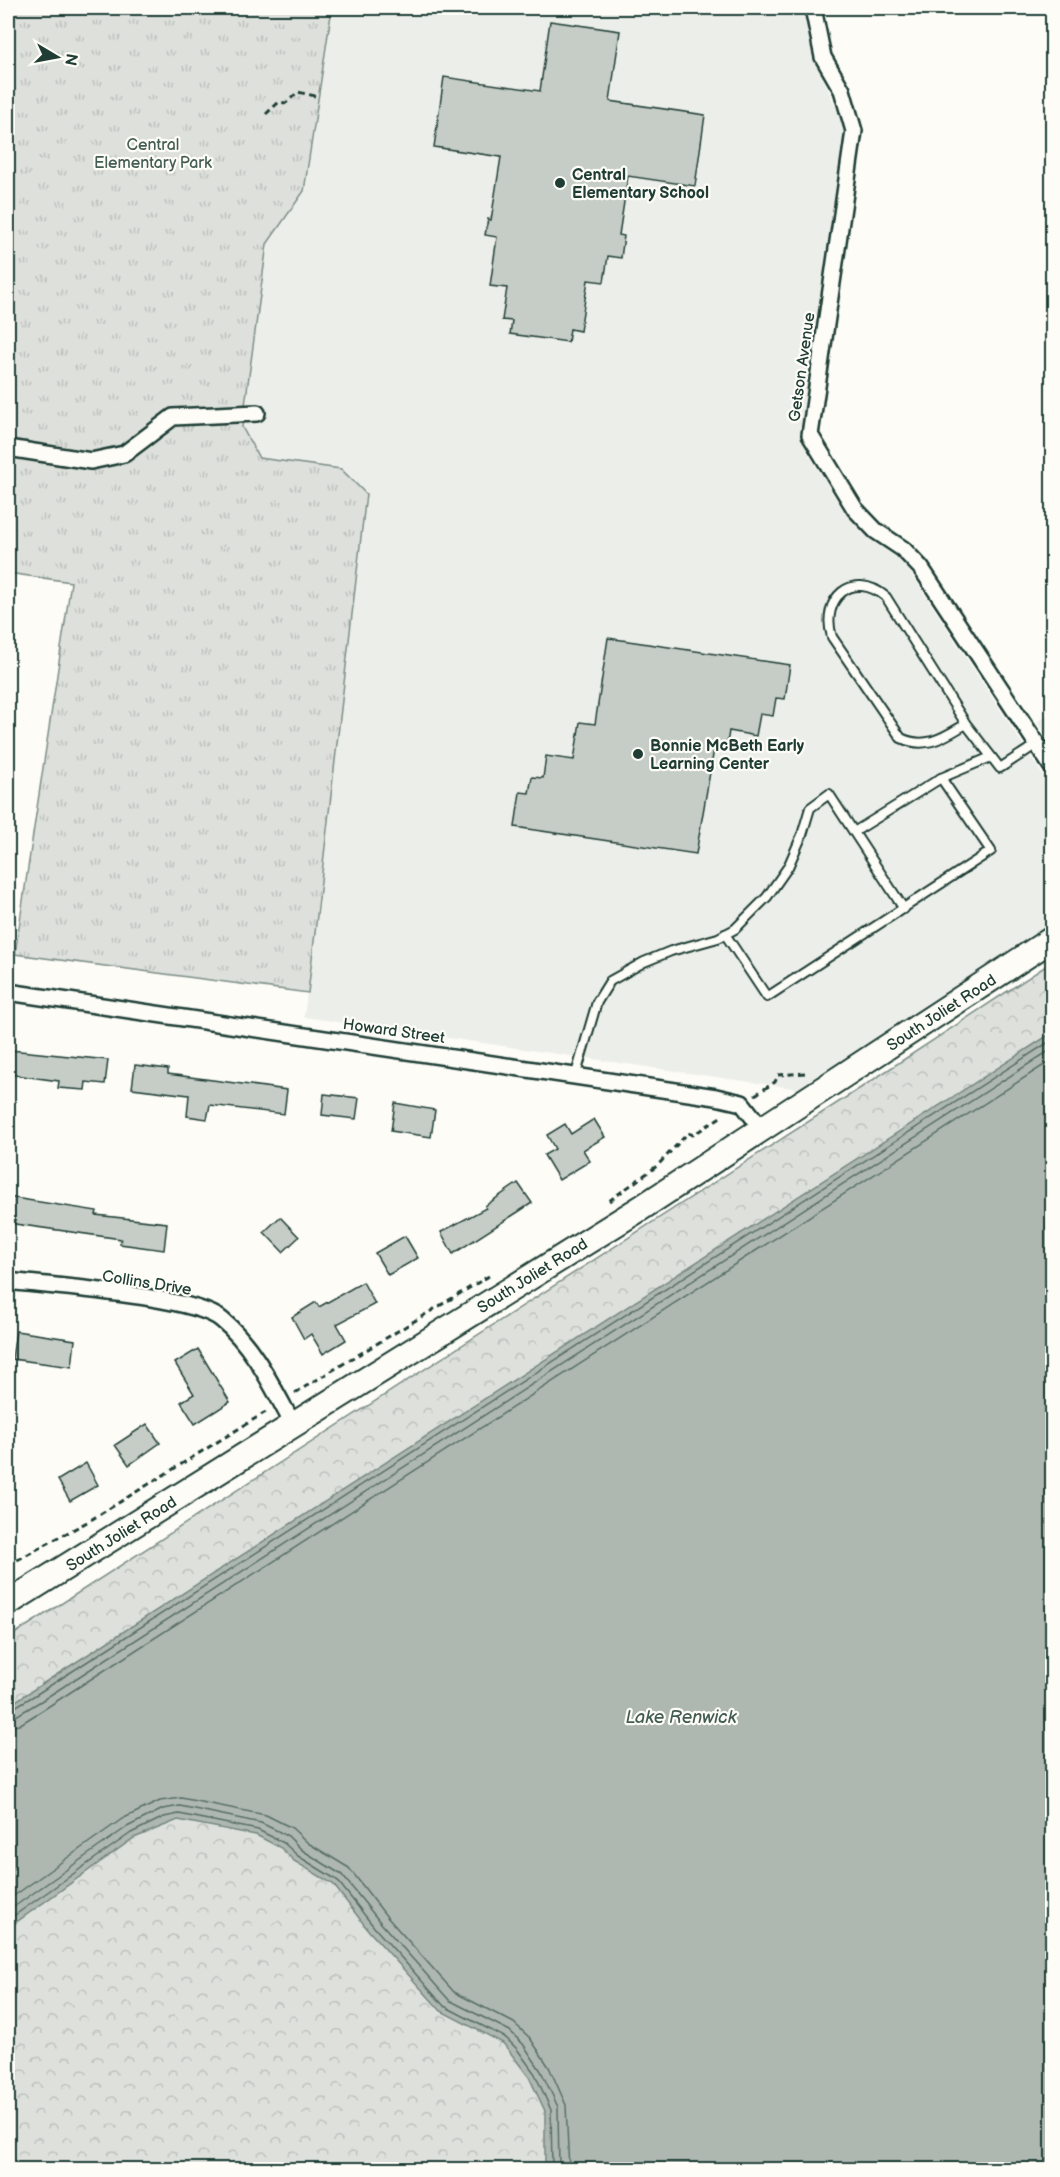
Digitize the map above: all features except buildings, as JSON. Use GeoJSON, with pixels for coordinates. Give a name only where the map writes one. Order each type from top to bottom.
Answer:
{"type":"FeatureCollection","features":[{"type":"Feature","properties":{"kind":"main road","name":"South Joliet Road"},"geometry":{"type":"LineString","coordinates":[[8,1603],[641,1208],[1053,939]]}},
{"type":"Feature","properties":{"kind":"street","name":"Getson Avenue"},"geometry":{"type":"LineString","coordinates":[[813,8],[823,57],[842,90],[854,131],[810,435],[855,509],[876,531],[903,549],[921,567],[1053,767]]}},
{"type":"Feature","properties":{"kind":"street"},"geometry":{"type":"LineString","coordinates":[[8,448],[91,461],[124,454],[173,417],[257,413]]}},
{"type":"Feature","properties":{"kind":"street","name":"Howard Street"},"geometry":{"type":"LineString","coordinates":[[8,992],[576,1074],[742,1103],[762,1129]]}},
{"type":"Feature","properties":{"kind":"street","name":"Collins Drive"},"geometry":{"type":"LineString","coordinates":[[8,1281],[187,1304],[221,1318],[238,1335],[257,1362],[294,1426]]}},
{"type":"Feature","properties":{"kind":"lane"},"geometry":{"type":"LineString","coordinates":[[966,724],[945,737],[925,744],[901,738],[832,637],[829,626],[830,611],[842,592],[849,587],[869,587],[886,597],[966,724],[1000,768],[1037,744]]}},
{"type":"Feature","properties":{"kind":"lane"},"geometry":{"type":"LineString","coordinates":[[854,832],[941,778],[991,757]]}},
{"type":"Feature","properties":{"kind":"lane"},"geometry":{"type":"LineString","coordinates":[[724,934],[767,997],[992,851],[941,778]]}},
{"type":"Feature","properties":{"kind":"lane"},"geometry":{"type":"LineString","coordinates":[[576,1074],[597,1002],[610,981],[644,962],[735,929],[764,900],[783,874],[802,835],[810,808],[829,794],[904,909]]}},
{"type":"Feature","properties":{"kind":"path"},"geometry":{"type":"LineString","coordinates":[[266,114],[279,102],[286,103],[298,92],[318,97]]}},
{"type":"Feature","properties":{"kind":"path"},"geometry":{"type":"LineString","coordinates":[[603,1205],[657,1166],[688,1133],[693,1135]]}},
{"type":"Feature","properties":{"kind":"path"},"geometry":{"type":"LineString","coordinates":[[301,1389],[494,1273]]}},
{"type":"Feature","properties":{"kind":"path"},"geometry":{"type":"LineString","coordinates":[[8,1564],[89,1521],[263,1413]]}},
{"type":"Feature","properties":{"kind":"shaded area"},"geometry":{"type":"Polygon","coordinates":[[[332,8],[804,8],[815,59],[847,133],[809,369],[806,450],[846,514],[905,564],[1052,789],[1052,924],[799,1089],[304,1017],[366,494],[341,469],[259,458],[242,427],[267,244],[304,191],[332,8]]]}},
{"type":"Feature","properties":{"kind":"shaded area"},"geometry":{"type":"Polygon","coordinates":[[[1052,712],[1052,743],[1037,722],[1052,712]]]}},
{"type":"Feature","properties":{"kind":"green space","name":"Central Elementary Park"},"geometry":{"type":"Polygon","coordinates":[[[8,8],[332,8],[304,191],[267,244],[242,427],[259,458],[341,469],[366,494],[308,993],[15,954],[71,582],[8,573],[8,8]]]}},
{"type":"Feature","properties":{"kind":"green space","name":"Lake Renwick"},"geometry":{"type":"Polygon","coordinates":[[[1052,962],[1052,2169],[8,2170],[8,1638],[1052,962]]]}},
{"type":"Feature","properties":{"kind":"water","name":"Lake Renwick"},"geometry":{"type":"Polygon","coordinates":[[[1052,1033],[1052,2169],[545,2169],[545,2111],[529,2077],[503,2043],[441,2011],[369,1931],[333,1884],[294,1861],[281,1848],[256,1835],[178,1820],[134,1838],[8,1928],[8,1706],[1052,1033]]]}},
{"type":"Feature","properties":{"kind":"place","name":"Central Elementary School"},"geometry":{"type":"Point","coordinates":[560,183]}},
{"type":"Feature","properties":{"kind":"place","name":"Bonnie McBeth Early Learning Center"},"geometry":{"type":"Point","coordinates":[638,754]}}]}
